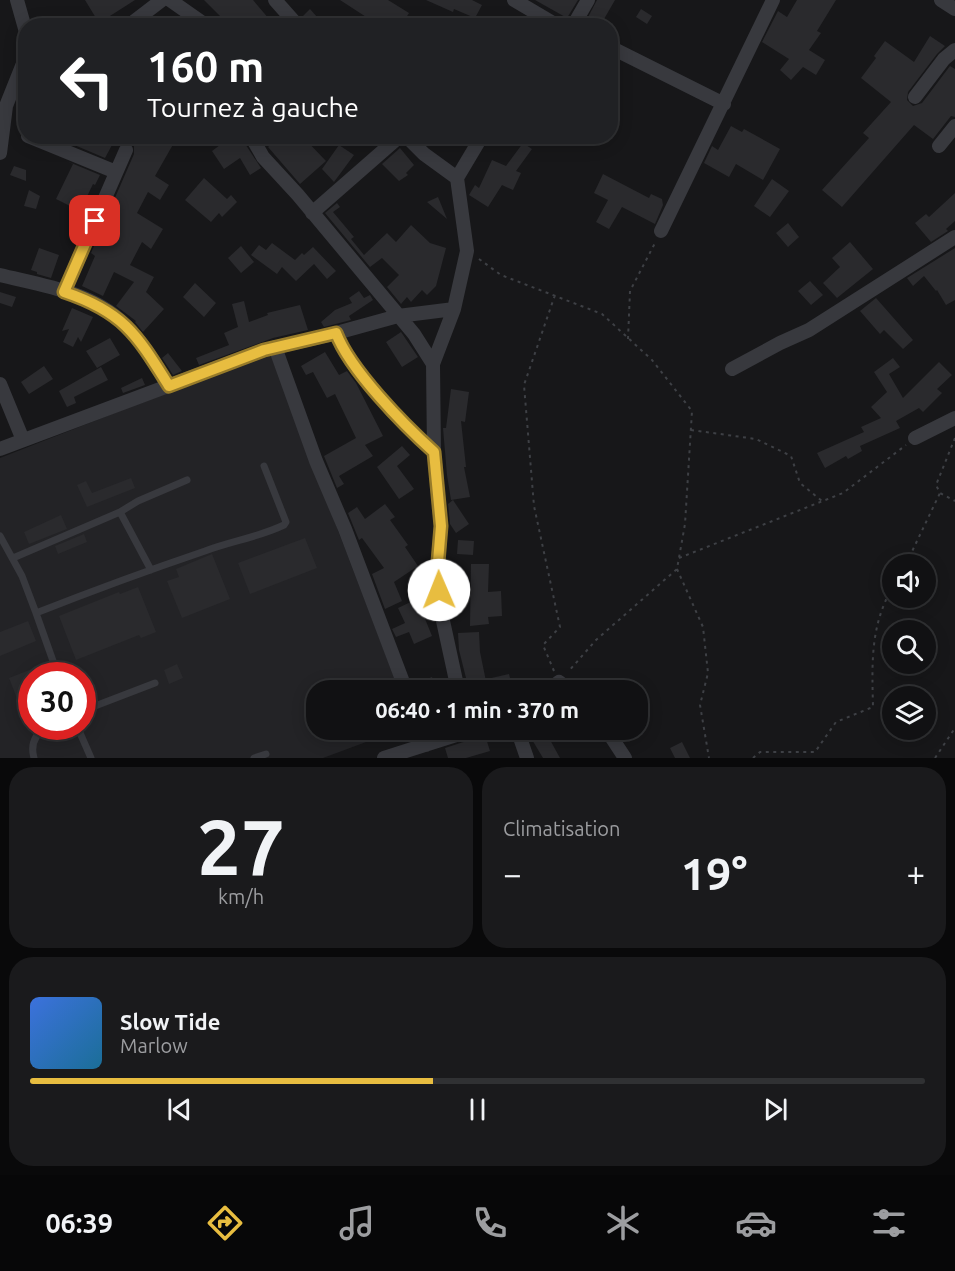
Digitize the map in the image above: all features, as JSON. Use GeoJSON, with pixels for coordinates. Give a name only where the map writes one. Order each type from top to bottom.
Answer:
{"type":"FeatureCollection","features":[{"type":"Feature","properties":{"kind":"street"},"geometry":{"type":"LineString","coordinates":[[17,0],[22,18]]}},
{"type":"Feature","properties":{"kind":"street"},"geometry":{"type":"LineString","coordinates":[[138,18],[162,0]]}},
{"type":"Feature","properties":{"kind":"street"},"geometry":{"type":"LineString","coordinates":[[170,0],[196,18]]}},
{"type":"Feature","properties":{"kind":"street"},"geometry":{"type":"LineString","coordinates":[[275,0],[291,18]]}},
{"type":"Feature","properties":{"kind":"street"},"geometry":{"type":"LineString","coordinates":[[513,0],[543,18]]}},
{"type":"Feature","properties":{"kind":"street"},"geometry":{"type":"LineString","coordinates":[[578,18],[588,0]]}},
{"type":"Feature","properties":{"kind":"street"},"geometry":{"type":"LineString","coordinates":[[661,231],[773,0]]}},
{"type":"Feature","properties":{"kind":"street"},"geometry":{"type":"LineString","coordinates":[[940,0],[955,9]]}},
{"type":"Feature","properties":{"kind":"street"},"geometry":{"type":"LineString","coordinates":[[915,97],[944,59],[955,50]]}},
{"type":"Feature","properties":{"kind":"street"},"geometry":{"type":"LineString","coordinates":[[618,51],[724,104]]}},
{"type":"Feature","properties":{"kind":"street"},"geometry":{"type":"LineString","coordinates":[[0,153],[6,106],[18,76]]}},
{"type":"Feature","properties":{"kind":"street"},"geometry":{"type":"LineString","coordinates":[[939,146],[955,126]]}},
{"type":"Feature","properties":{"kind":"street"},"geometry":{"type":"LineString","coordinates":[[3,127],[18,133]]}},
{"type":"Feature","properties":{"kind":"street"},"geometry":{"type":"LineString","coordinates":[[47,144],[116,172]]}},
{"type":"Feature","properties":{"kind":"street"},"geometry":{"type":"LineString","coordinates":[[256,144],[263,157],[414,334],[433,364]]}},
{"type":"Feature","properties":{"kind":"street"},"geometry":{"type":"LineString","coordinates":[[312,213],[391,144]]}},
{"type":"Feature","properties":{"kind":"street"},"geometry":{"type":"LineString","coordinates":[[414,144],[457,178]]}},
{"type":"Feature","properties":{"kind":"street"},"geometry":{"type":"LineString","coordinates":[[456,680],[440,607],[437,574],[441,526],[434,452],[433,364],[454,309],[467,250],[457,178],[477,144]]}},
{"type":"Feature","properties":{"kind":"street"},"geometry":{"type":"LineString","coordinates":[[64,292],[126,150]]}},
{"type":"Feature","properties":{"kind":"street"},"geometry":{"type":"LineString","coordinates":[[732,369],[808,330],[955,237]]}},
{"type":"Feature","properties":{"kind":"street"},"geometry":{"type":"LineString","coordinates":[[0,275],[90,300],[124,323],[142,344],[169,386]]}},
{"type":"Feature","properties":{"kind":"street"},"geometry":{"type":"LineString","coordinates":[[0,448],[275,347],[398,316],[454,309]]}},
{"type":"Feature","properties":{"kind":"street"},"geometry":{"type":"LineString","coordinates":[[336,333],[341,345],[365,379],[418,438],[434,452]]}},
{"type":"Feature","properties":{"kind":"street"},"geometry":{"type":"LineString","coordinates":[[275,347],[316,461],[402,680]]}},
{"type":"Feature","properties":{"kind":"street"},"geometry":{"type":"LineString","coordinates":[[0,384],[23,440]]}},
{"type":"Feature","properties":{"kind":"street"},"geometry":{"type":"LineString","coordinates":[[915,438],[955,418]]}},
{"type":"Feature","properties":{"kind":"street"},"geometry":{"type":"LineString","coordinates":[[384,758],[420,751],[446,740]]}},
{"type":"Feature","properties":{"kind":"street"},"geometry":{"type":"LineString","coordinates":[[521,740],[527,758]]}},
{"type":"Feature","properties":{"kind":"street"},"geometry":{"type":"LineString","coordinates":[[613,740],[625,758]]}},
{"type":"Feature","properties":{"kind":"lane"},"geometry":{"type":"LineString","coordinates":[[36,613],[221,545],[238,543],[285,525],[286,522],[264,466]]}},
{"type":"Feature","properties":{"kind":"lane"},"geometry":{"type":"LineString","coordinates":[[13,558],[187,480]]}},
{"type":"Feature","properties":{"kind":"lane"},"geometry":{"type":"LineString","coordinates":[[120,512],[151,570]]}},
{"type":"Feature","properties":{"kind":"lane"},"geometry":{"type":"LineString","coordinates":[[0,536],[13,558],[53,662]]}},
{"type":"Feature","properties":{"kind":"lane"},"geometry":{"type":"LineString","coordinates":[[96,706],[155,683]]}},
{"type":"Feature","properties":{"kind":"lane"},"geometry":{"type":"LineString","coordinates":[[34,740],[34,758]]}},
{"type":"Feature","properties":{"kind":"lane"},"geometry":{"type":"LineString","coordinates":[[83,740],[91,758]]}},
{"type":"Feature","properties":{"kind":"lane"},"geometry":{"type":"LineString","coordinates":[[254,758],[266,754]]}},
{"type":"Feature","properties":{"kind":"path"},"geometry":{"type":"LineString","coordinates":[[628,339],[630,291],[661,231]]}},
{"type":"Feature","properties":{"kind":"path"},"geometry":{"type":"LineString","coordinates":[[467,250],[501,275],[602,314],[652,360],[692,411],[685,524],[677,569],[704,627],[708,673],[700,705],[709,758]]}},
{"type":"Feature","properties":{"kind":"path"},"geometry":{"type":"LineString","coordinates":[[555,295],[524,385],[534,507],[560,627],[543,645],[556,680]]}},
{"type":"Feature","properties":{"kind":"path"},"geometry":{"type":"LineString","coordinates":[[691,430],[756,439],[790,456],[800,483],[822,501]]}},
{"type":"Feature","properties":{"kind":"path"},"geometry":{"type":"LineString","coordinates":[[679,558],[843,493],[915,438]]}},
{"type":"Feature","properties":{"kind":"path"},"geometry":{"type":"LineString","coordinates":[[955,438],[936,485],[940,494],[955,501]]}},
{"type":"Feature","properties":{"kind":"path"},"geometry":{"type":"LineString","coordinates":[[911,554],[940,494]]}},
{"type":"Feature","properties":{"kind":"path"},"geometry":{"type":"LineString","coordinates":[[565,680],[596,640],[677,569]]}},
{"type":"Feature","properties":{"kind":"path"},"geometry":{"type":"LineString","coordinates":[[753,758],[760,752],[815,752],[836,722],[873,707],[872,651],[883,608]]}},
{"type":"Feature","properties":{"kind":"path"},"geometry":{"type":"LineString","coordinates":[[935,758],[955,728]]}},
{"type":"Feature","properties":{"kind":"shaded area"},"geometry":{"type":"Polygon","coordinates":[[[270,352],[395,680],[306,680],[306,740],[371,740],[323,758],[0,758],[0,458],[270,352]]]}},
{"type":"Feature","properties":{"kind":"building"},"geometry":{"type":"Polygon","coordinates":[[[85,0],[135,0],[107,18],[96,18],[85,0]]]}},
{"type":"Feature","properties":{"kind":"building"},"geometry":{"type":"Polygon","coordinates":[[[204,0],[253,0],[268,18],[222,18],[204,0]]]}},
{"type":"Feature","properties":{"kind":"building"},"geometry":{"type":"Polygon","coordinates":[[[340,0],[388,0],[409,13],[406,18],[368,18],[340,0]]]}},
{"type":"Feature","properties":{"kind":"building"},"geometry":{"type":"Polygon","coordinates":[[[426,0],[472,0],[482,5],[475,18],[454,9],[453,12],[426,0]]]}},
{"type":"Feature","properties":{"kind":"building"},"geometry":{"type":"Polygon","coordinates":[[[535,0],[578,0],[567,18],[535,0]]]}},
{"type":"Feature","properties":{"kind":"building"},"geometry":{"type":"Polygon","coordinates":[[[597,0],[615,0],[605,18],[588,18],[597,0]]]}},
{"type":"Feature","properties":{"kind":"building"},"geometry":{"type":"Polygon","coordinates":[[[797,0],[836,0],[817,31],[821,33],[809,50],[825,60],[816,75],[803,67],[791,80],[780,70],[789,59],[762,42],[778,11],[787,17],[797,0]]]}},
{"type":"Feature","properties":{"kind":"building"},"geometry":{"type":"Polygon","coordinates":[[[310,9],[318,18],[303,18],[310,9]]]}},
{"type":"Feature","properties":{"kind":"building"},"geometry":{"type":"Polygon","coordinates":[[[641,9],[652,16],[647,24],[636,17],[641,9]]]}},
{"type":"Feature","properties":{"kind":"building"},"geometry":{"type":"Polygon","coordinates":[[[930,36],[945,46],[908,92],[907,100],[913,106],[922,103],[950,66],[955,69],[955,117],[951,116],[933,139],[914,125],[842,207],[822,190],[869,138],[863,133],[891,102],[861,78],[885,41],[914,62],[930,36]]]}},
{"type":"Feature","properties":{"kind":"building"},"geometry":{"type":"Polygon","coordinates":[[[731,126],[742,132],[744,129],[780,149],[763,180],[736,164],[729,177],[704,163],[712,146],[718,150],[731,126]]]}},
{"type":"Feature","properties":{"kind":"building"},"geometry":{"type":"Polygon","coordinates":[[[72,144],[110,144],[112,145],[105,158],[72,144]]]}},
{"type":"Feature","properties":{"kind":"building"},"geometry":{"type":"Polygon","coordinates":[[[132,144],[173,144],[155,176],[169,185],[160,200],[148,192],[137,213],[163,229],[151,249],[142,242],[130,265],[154,277],[146,292],[164,309],[143,332],[136,321],[116,306],[134,282],[114,272],[103,296],[82,286],[95,256],[91,253],[134,154],[132,144]]]}},
{"type":"Feature","properties":{"kind":"building"},"geometry":{"type":"Polygon","coordinates":[[[245,144],[261,168],[250,175],[240,158],[224,169],[212,151],[220,145],[245,144]]]}},
{"type":"Feature","properties":{"kind":"building"},"geometry":{"type":"Polygon","coordinates":[[[271,144],[310,144],[326,161],[300,184],[268,147],[271,144]]]}},
{"type":"Feature","properties":{"kind":"building"},"geometry":{"type":"Polygon","coordinates":[[[522,144],[532,149],[516,171],[521,173],[513,190],[502,185],[488,207],[469,195],[475,185],[479,188],[492,160],[506,166],[522,144]]]}},
{"type":"Feature","properties":{"kind":"building"},"geometry":{"type":"Polygon","coordinates":[[[339,145],[354,155],[334,182],[322,169],[339,145]]]}},
{"type":"Feature","properties":{"kind":"building"},"geometry":{"type":"Polygon","coordinates":[[[400,148],[414,165],[406,173],[408,175],[399,181],[382,164],[400,148]]]}},
{"type":"Feature","properties":{"kind":"building"},"geometry":{"type":"Polygon","coordinates":[[[64,160],[100,175],[80,211],[56,199],[73,164],[64,160]]]}},
{"type":"Feature","properties":{"kind":"building"},"geometry":{"type":"Polygon","coordinates":[[[14,166],[26,170],[26,181],[10,175],[14,166]]]}},
{"type":"Feature","properties":{"kind":"building"},"geometry":{"type":"Polygon","coordinates":[[[603,174],[649,198],[651,194],[662,199],[663,205],[655,224],[622,207],[609,229],[596,222],[608,200],[594,193],[603,174]]]}},
{"type":"Feature","properties":{"kind":"building"},"geometry":{"type":"Polygon","coordinates":[[[204,178],[227,199],[231,195],[237,202],[222,217],[219,213],[211,222],[185,200],[204,178]]]}},
{"type":"Feature","properties":{"kind":"building"},"geometry":{"type":"Polygon","coordinates":[[[772,179],[789,191],[770,217],[754,206],[772,179]]]}},
{"type":"Feature","properties":{"kind":"building"},"geometry":{"type":"Polygon","coordinates":[[[29,190],[40,196],[36,209],[24,206],[29,190]]]}},
{"type":"Feature","properties":{"kind":"building"},"geometry":{"type":"Polygon","coordinates":[[[955,193],[955,221],[946,229],[948,231],[931,242],[915,223],[926,214],[929,217],[955,193]]]}},
{"type":"Feature","properties":{"kind":"building"},"geometry":{"type":"Polygon","coordinates":[[[438,197],[447,219],[427,202],[438,197]]]}},
{"type":"Feature","properties":{"kind":"building"},"geometry":{"type":"Polygon","coordinates":[[[337,203],[340,207],[333,212],[354,237],[351,239],[364,255],[387,233],[396,242],[411,225],[430,243],[446,248],[436,286],[427,295],[422,290],[411,302],[407,297],[401,304],[387,287],[399,275],[382,258],[370,267],[325,213],[337,203]]]}},
{"type":"Feature","properties":{"kind":"building"},"geometry":{"type":"Polygon","coordinates":[[[788,223],[799,237],[788,247],[776,233],[788,223]]]}},
{"type":"Feature","properties":{"kind":"building"},"geometry":{"type":"Polygon","coordinates":[[[850,242],[873,269],[837,298],[823,283],[840,267],[832,258],[850,242]]]}},
{"type":"Feature","properties":{"kind":"building"},"geometry":{"type":"Polygon","coordinates":[[[272,243],[295,260],[313,247],[336,271],[327,279],[314,264],[296,281],[282,267],[277,274],[251,255],[259,245],[266,250],[272,243]]]}},
{"type":"Feature","properties":{"kind":"building"},"geometry":{"type":"Polygon","coordinates":[[[241,246],[254,262],[241,273],[228,258],[241,246]]]}},
{"type":"Feature","properties":{"kind":"building"},"geometry":{"type":"Polygon","coordinates":[[[39,248],[59,255],[51,278],[31,270],[39,248]]]}},
{"type":"Feature","properties":{"kind":"building"},"geometry":{"type":"Polygon","coordinates":[[[955,248],[955,300],[946,305],[937,290],[924,276],[913,286],[907,278],[955,248]]]}},
{"type":"Feature","properties":{"kind":"building"},"geometry":{"type":"Polygon","coordinates":[[[810,281],[823,295],[811,305],[798,291],[810,281]]]}},
{"type":"Feature","properties":{"kind":"building"},"geometry":{"type":"Polygon","coordinates":[[[195,283],[216,303],[204,317],[183,297],[195,283]]]}},
{"type":"Feature","properties":{"kind":"building"},"geometry":{"type":"Polygon","coordinates":[[[359,291],[364,298],[370,295],[373,300],[349,316],[351,320],[324,327],[321,322],[335,310],[352,303],[349,298],[359,291]]]}},
{"type":"Feature","properties":{"kind":"building"},"geometry":{"type":"Polygon","coordinates":[[[0,292],[16,297],[12,307],[0,303],[0,292]]]}},
{"type":"Feature","properties":{"kind":"building"},"geometry":{"type":"Polygon","coordinates":[[[876,298],[913,340],[903,349],[884,330],[880,334],[860,311],[876,298]]]}},
{"type":"Feature","properties":{"kind":"building"},"geometry":{"type":"Polygon","coordinates":[[[244,301],[249,322],[268,315],[267,313],[300,305],[308,330],[273,338],[199,365],[196,358],[229,345],[224,333],[238,327],[232,304],[244,301]]]}},
{"type":"Feature","properties":{"kind":"building"},"geometry":{"type":"Polygon","coordinates":[[[72,308],[93,317],[81,342],[78,337],[73,347],[63,342],[69,329],[62,331],[72,308]]]}},
{"type":"Feature","properties":{"kind":"building"},"geometry":{"type":"Polygon","coordinates":[[[401,332],[418,357],[402,367],[386,342],[401,332]]]}},
{"type":"Feature","properties":{"kind":"building"},"geometry":{"type":"Polygon","coordinates":[[[110,338],[120,355],[97,368],[86,351],[110,338]]]}},
{"type":"Feature","properties":{"kind":"building"},"geometry":{"type":"Polygon","coordinates":[[[325,352],[339,375],[347,371],[356,383],[383,436],[365,445],[373,456],[339,476],[344,484],[337,488],[324,456],[356,438],[335,394],[327,398],[313,372],[306,375],[301,366],[325,352]]]}},
{"type":"Feature","properties":{"kind":"building"},"geometry":{"type":"Polygon","coordinates":[[[168,353],[182,371],[173,375],[162,358],[168,353]]]}},
{"type":"Feature","properties":{"kind":"building"},"geometry":{"type":"Polygon","coordinates":[[[893,358],[900,367],[889,374],[903,398],[939,362],[952,375],[937,389],[942,393],[923,412],[919,408],[896,421],[900,428],[860,446],[862,451],[848,459],[846,456],[825,468],[817,453],[864,432],[861,427],[881,418],[871,407],[887,392],[874,372],[893,358]]]}},
{"type":"Feature","properties":{"kind":"building"},"geometry":{"type":"Polygon","coordinates":[[[44,366],[53,379],[29,394],[21,382],[44,366]]]}},
{"type":"Feature","properties":{"kind":"building"},"geometry":{"type":"Polygon","coordinates":[[[101,367],[108,380],[74,397],[76,403],[67,407],[59,391],[101,367]]]}},
{"type":"Feature","properties":{"kind":"building"},"geometry":{"type":"Polygon","coordinates":[[[142,378],[145,385],[123,393],[121,388],[142,378]]]}},
{"type":"Feature","properties":{"kind":"building"},"geometry":{"type":"Polygon","coordinates":[[[451,389],[469,392],[465,422],[461,421],[466,467],[464,467],[470,497],[451,500],[443,428],[446,428],[451,389]]]}},
{"type":"Feature","properties":{"kind":"building"},"geometry":{"type":"Polygon","coordinates":[[[402,446],[410,455],[397,466],[414,489],[399,499],[377,467],[402,446]]]}},
{"type":"Feature","properties":{"kind":"building"},"geometry":{"type":"Polygon","coordinates":[[[131,478],[135,488],[87,507],[77,485],[86,481],[92,493],[131,478]]]}},
{"type":"Feature","properties":{"kind":"building"},"geometry":{"type":"Polygon","coordinates":[[[453,500],[469,524],[456,533],[450,524],[448,504],[453,500]]]}},
{"type":"Feature","properties":{"kind":"building"},"geometry":{"type":"Polygon","coordinates":[[[385,504],[395,517],[390,520],[408,545],[405,547],[418,566],[394,582],[402,601],[385,609],[372,574],[384,568],[362,538],[359,540],[348,513],[357,507],[365,519],[385,504]]]}},
{"type":"Feature","properties":{"kind":"building"},"geometry":{"type":"Polygon","coordinates":[[[61,515],[67,529],[29,544],[24,532],[61,515]]]}},
{"type":"Feature","properties":{"kind":"building"},"geometry":{"type":"Polygon","coordinates":[[[84,534],[87,542],[58,554],[55,546],[84,534]]]}},
{"type":"Feature","properties":{"kind":"building"},"geometry":{"type":"Polygon","coordinates":[[[305,538],[317,568],[250,594],[238,563],[305,538]]]}},
{"type":"Feature","properties":{"kind":"building"},"geometry":{"type":"Polygon","coordinates":[[[458,540],[474,541],[473,555],[457,554],[458,540]]]}},
{"type":"Feature","properties":{"kind":"building"},"geometry":{"type":"Polygon","coordinates":[[[212,554],[230,599],[182,618],[167,581],[179,577],[176,569],[212,554]]]}},
{"type":"Feature","properties":{"kind":"building"},"geometry":{"type":"Polygon","coordinates":[[[471,564],[489,564],[488,592],[501,591],[502,616],[488,617],[489,624],[470,626],[471,564]]]}},
{"type":"Feature","properties":{"kind":"building"},"geometry":{"type":"Polygon","coordinates":[[[138,587],[156,632],[141,638],[139,635],[76,660],[59,616],[119,592],[120,594],[138,587]]]}},
{"type":"Feature","properties":{"kind":"building"},"geometry":{"type":"Polygon","coordinates":[[[417,599],[432,636],[414,644],[409,632],[396,637],[392,629],[405,623],[398,608],[417,599]]]}},
{"type":"Feature","properties":{"kind":"building"},"geometry":{"type":"Polygon","coordinates":[[[28,621],[36,641],[0,656],[0,632],[28,621]]]}},
{"type":"Feature","properties":{"kind":"building"},"geometry":{"type":"Polygon","coordinates":[[[479,632],[480,652],[486,680],[466,680],[459,650],[458,633],[479,632]]]}},
{"type":"Feature","properties":{"kind":"building"},"geometry":{"type":"Polygon","coordinates":[[[177,664],[183,678],[169,684],[164,670],[177,664]]]}},
{"type":"Feature","properties":{"kind":"building"},"geometry":{"type":"Polygon","coordinates":[[[18,674],[18,701],[9,678],[18,674]]]}},
{"type":"Feature","properties":{"kind":"building"},"geometry":{"type":"Polygon","coordinates":[[[509,674],[510,680],[487,680],[509,674]]]}},
{"type":"Feature","properties":{"kind":"building"},"geometry":{"type":"Polygon","coordinates":[[[470,740],[487,740],[490,751],[466,758],[448,758],[445,748],[470,740]]]}},
{"type":"Feature","properties":{"kind":"building"},"geometry":{"type":"Polygon","coordinates":[[[532,740],[550,740],[560,758],[543,758],[532,740]]]}},
{"type":"Feature","properties":{"kind":"building"},"geometry":{"type":"Polygon","coordinates":[[[682,742],[690,758],[675,758],[670,748],[682,742]]]}},
{"type":"Feature","properties":{"kind":"route"},"geometry":{"type":"LineString","coordinates":[[95,221],[64,292],[90,300],[124,323],[142,344],[169,386],[264,350],[336,333],[341,345],[365,379],[418,438],[434,452],[441,526],[437,574],[439,590]]}}]}
